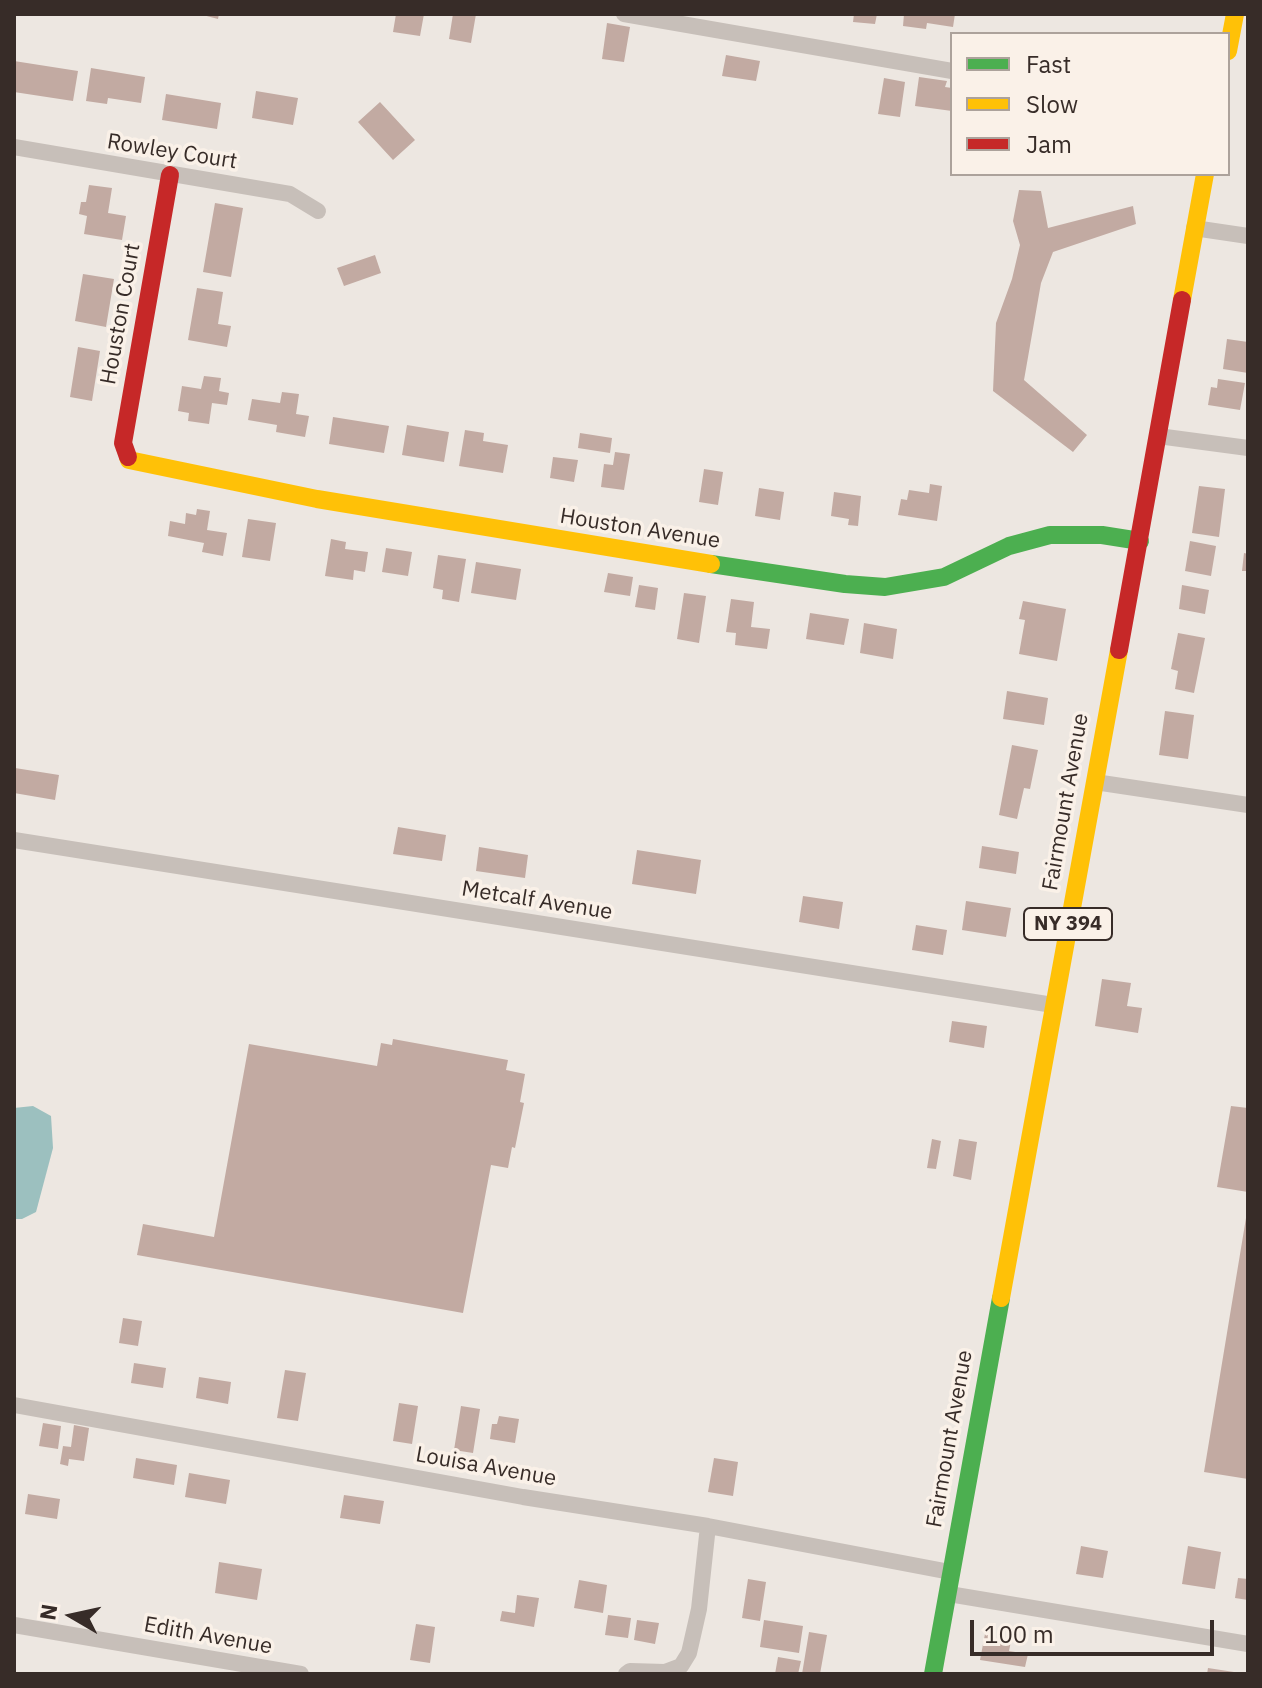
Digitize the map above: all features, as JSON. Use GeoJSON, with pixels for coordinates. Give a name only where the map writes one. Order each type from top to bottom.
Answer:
{"type":"FeatureCollection","features":[{"type":"Feature","properties":{"kind":"main road"},"geometry":{"type":"LineString","coordinates":[[1230,40],[1235,14]]}},
{"type":"Feature","properties":{"kind":"main road","name":"Houston Court"},"geometry":{"type":"LineString","coordinates":[[129,460],[123,443],[170,175]]}},
{"type":"Feature","properties":{"kind":"main road","name":"Fairmount Avenue"},"geometry":{"type":"LineString","coordinates":[[933,1674],[1205,176]]}},
{"type":"Feature","properties":{"kind":"main road","name":"Houston Avenue"},"geometry":{"type":"LineString","coordinates":[[129,460],[317,499],[629,552],[845,584],[885,587],[944,577],[1009,546],[1050,535],[1102,535],[1140,541]]}},
{"type":"Feature","properties":{"kind":"street"},"geometry":{"type":"LineString","coordinates":[[624,14],[950,71]]}},
{"type":"Feature","properties":{"kind":"street","name":"Rowley Court"},"geometry":{"type":"LineString","coordinates":[[14,147],[290,194],[318,211]]}},
{"type":"Feature","properties":{"kind":"street"},"geometry":{"type":"LineString","coordinates":[[1194,228],[1248,236]]}},
{"type":"Feature","properties":{"kind":"street"},"geometry":{"type":"LineString","coordinates":[[1158,436],[1248,448]]}},
{"type":"Feature","properties":{"kind":"street"},"geometry":{"type":"LineString","coordinates":[[1095,782],[1248,805]]}},
{"type":"Feature","properties":{"kind":"street","name":"Metcalf Avenue"},"geometry":{"type":"LineString","coordinates":[[14,840],[1053,1005]]}},
{"type":"Feature","properties":{"kind":"street","name":"Louisa Avenue"},"geometry":{"type":"LineString","coordinates":[[14,1405],[523,1497],[708,1526],[950,1572]]}},
{"type":"Feature","properties":{"kind":"street"},"geometry":{"type":"LineString","coordinates":[[626,1674],[630,1671],[665,1672],[681,1666],[689,1653],[699,1609],[708,1526]]}},
{"type":"Feature","properties":{"kind":"street"},"geometry":{"type":"LineString","coordinates":[[949,1594],[1248,1644]]}},
{"type":"Feature","properties":{"kind":"street","name":"Edith Avenue"},"geometry":{"type":"LineString","coordinates":[[14,1625],[301,1674]]}},
{"type":"Feature","properties":{"kind":"water"},"geometry":{"type":"Polygon","coordinates":[[[33,1106],[51,1116],[53,1148],[36,1212],[22,1219],[14,1219],[14,1108],[33,1106]]]}},
{"type":"Feature","properties":{"kind":"building"},"geometry":{"type":"Polygon","coordinates":[[[199,14],[219,14],[218,19],[199,14]]]}},
{"type":"Feature","properties":{"kind":"building"},"geometry":{"type":"Polygon","coordinates":[[[396,14],[424,14],[420,36],[393,32],[396,14]]]}},
{"type":"Feature","properties":{"kind":"building"},"geometry":{"type":"Polygon","coordinates":[[[453,14],[476,14],[471,43],[449,39],[453,14]]]}},
{"type":"Feature","properties":{"kind":"building"},"geometry":{"type":"Polygon","coordinates":[[[854,14],[877,14],[875,24],[853,22],[854,14]]]}},
{"type":"Feature","properties":{"kind":"building"},"geometry":{"type":"Polygon","coordinates":[[[904,14],[955,14],[953,27],[927,23],[926,29],[903,26],[904,14]]]}},
{"type":"Feature","properties":{"kind":"building"},"geometry":{"type":"Polygon","coordinates":[[[607,23],[630,27],[624,62],[602,59],[607,23]]]}},
{"type":"Feature","properties":{"kind":"building"},"geometry":{"type":"Polygon","coordinates":[[[726,55],[760,61],[756,81],[722,76],[726,55]]]}},
{"type":"Feature","properties":{"kind":"building"},"geometry":{"type":"Polygon","coordinates":[[[14,61],[78,71],[73,101],[14,92],[14,61]]]}},
{"type":"Feature","properties":{"kind":"building"},"geometry":{"type":"Polygon","coordinates":[[[91,68],[145,77],[141,103],[108,98],[107,104],[86,101],[91,68]]]}},
{"type":"Feature","properties":{"kind":"building"},"geometry":{"type":"Polygon","coordinates":[[[919,77],[947,81],[945,87],[950,88],[950,111],[915,106],[919,77]]]}},
{"type":"Feature","properties":{"kind":"building"},"geometry":{"type":"Polygon","coordinates":[[[884,78],[905,82],[900,117],[878,114],[884,78]]]}},
{"type":"Feature","properties":{"kind":"building"},"geometry":{"type":"Polygon","coordinates":[[[256,91],[298,98],[293,125],[252,118],[256,91]]]}},
{"type":"Feature","properties":{"kind":"building"},"geometry":{"type":"Polygon","coordinates":[[[166,94],[221,103],[217,129],[162,120],[166,94]]]}},
{"type":"Feature","properties":{"kind":"building"},"geometry":{"type":"Polygon","coordinates":[[[380,102],[415,140],[393,160],[358,122],[380,102]]]}},
{"type":"Feature","properties":{"kind":"building"},"geometry":{"type":"Polygon","coordinates":[[[89,185],[112,188],[108,213],[126,216],[122,240],[84,234],[87,216],[79,214],[81,202],[86,202],[89,185]]]}},
{"type":"Feature","properties":{"kind":"building"},"geometry":{"type":"Polygon","coordinates":[[[1019,190],[1041,191],[1048,228],[1133,206],[1136,224],[1053,252],[1041,283],[1024,380],[1087,435],[1073,452],[993,391],[996,323],[1020,245],[1013,221],[1019,190]]]}},
{"type":"Feature","properties":{"kind":"building"},"geometry":{"type":"Polygon","coordinates":[[[215,203],[243,208],[231,277],[203,272],[215,203]]]}},
{"type":"Feature","properties":{"kind":"building"},"geometry":{"type":"Polygon","coordinates":[[[375,255],[381,273],[344,286],[337,268],[375,255]]]}},
{"type":"Feature","properties":{"kind":"building"},"geometry":{"type":"Polygon","coordinates":[[[83,274],[114,279],[106,327],[75,321],[83,274]]]}},
{"type":"Feature","properties":{"kind":"building"},"geometry":{"type":"Polygon","coordinates":[[[197,288],[223,292],[218,324],[231,326],[227,347],[188,340],[197,288]]]}},
{"type":"Feature","properties":{"kind":"building"},"geometry":{"type":"Polygon","coordinates":[[[1227,339],[1248,342],[1248,373],[1223,369],[1227,339]]]}},
{"type":"Feature","properties":{"kind":"building"},"geometry":{"type":"Polygon","coordinates":[[[78,347],[100,351],[92,401],[70,397],[78,347]]]}},
{"type":"Feature","properties":{"kind":"building"},"geometry":{"type":"Polygon","coordinates":[[[204,376],[221,378],[219,391],[229,393],[227,405],[212,403],[209,424],[188,421],[189,413],[178,411],[182,386],[201,389],[204,376]]]}},
{"type":"Feature","properties":{"kind":"building"},"geometry":{"type":"Polygon","coordinates":[[[1218,379],[1245,383],[1240,410],[1208,405],[1211,387],[1217,388],[1218,379]]]}},
{"type":"Feature","properties":{"kind":"building"},"geometry":{"type":"Polygon","coordinates":[[[282,392],[299,394],[296,414],[309,416],[305,437],[276,432],[277,425],[248,420],[252,399],[280,403],[282,392]]]}},
{"type":"Feature","properties":{"kind":"building"},"geometry":{"type":"Polygon","coordinates":[[[333,417],[389,426],[384,453],[329,444],[333,417]]]}},
{"type":"Feature","properties":{"kind":"building"},"geometry":{"type":"Polygon","coordinates":[[[407,425],[449,432],[444,462],[402,455],[407,425]]]}},
{"type":"Feature","properties":{"kind":"building"},"geometry":{"type":"Polygon","coordinates":[[[465,430],[484,433],[483,441],[508,445],[503,473],[459,466],[465,430]]]}},
{"type":"Feature","properties":{"kind":"building"},"geometry":{"type":"Polygon","coordinates":[[[580,433],[612,438],[610,453],[578,448],[580,433]]]}},
{"type":"Feature","properties":{"kind":"building"},"geometry":{"type":"Polygon","coordinates":[[[615,452],[630,454],[624,490],[601,487],[604,464],[613,465],[615,452]]]}},
{"type":"Feature","properties":{"kind":"building"},"geometry":{"type":"Polygon","coordinates":[[[553,457],[578,460],[574,482],[550,478],[553,457]]]}},
{"type":"Feature","properties":{"kind":"building"},"geometry":{"type":"Polygon","coordinates":[[[704,469],[723,472],[718,505],[699,502],[704,469]]]}},
{"type":"Feature","properties":{"kind":"building"},"geometry":{"type":"Polygon","coordinates":[[[930,484],[942,486],[937,521],[898,515],[901,499],[907,500],[909,490],[929,493],[930,484]]]}},
{"type":"Feature","properties":{"kind":"building"},"geometry":{"type":"Polygon","coordinates":[[[1199,486],[1225,489],[1219,537],[1192,533],[1199,486]]]}},
{"type":"Feature","properties":{"kind":"building"},"geometry":{"type":"Polygon","coordinates":[[[759,488],[784,492],[780,520],[755,516],[759,488]]]}},
{"type":"Feature","properties":{"kind":"building"},"geometry":{"type":"Polygon","coordinates":[[[834,492],[861,496],[858,526],[848,525],[849,519],[831,516],[834,492]]]}},
{"type":"Feature","properties":{"kind":"building"},"geometry":{"type":"Polygon","coordinates":[[[197,509],[210,511],[207,530],[227,533],[223,556],[202,552],[204,543],[168,536],[170,521],[185,524],[186,513],[196,515],[197,509]]]}},
{"type":"Feature","properties":{"kind":"building"},"geometry":{"type":"Polygon","coordinates":[[[248,519],[276,523],[270,561],[242,557],[248,519]]]}},
{"type":"Feature","properties":{"kind":"building"},"geometry":{"type":"Polygon","coordinates":[[[331,539],[346,542],[345,549],[368,552],[365,572],[354,570],[353,580],[325,576],[331,539]]]}},
{"type":"Feature","properties":{"kind":"building"},"geometry":{"type":"Polygon","coordinates":[[[1190,541],[1216,546],[1211,576],[1185,571],[1190,541]]]}},
{"type":"Feature","properties":{"kind":"building"},"geometry":{"type":"Polygon","coordinates":[[[386,548],[412,552],[408,576],[382,572],[386,548]]]}},
{"type":"Feature","properties":{"kind":"building"},"geometry":{"type":"Polygon","coordinates":[[[1244,553],[1248,554],[1248,571],[1242,571],[1244,553]]]}},
{"type":"Feature","properties":{"kind":"building"},"geometry":{"type":"Polygon","coordinates":[[[438,555],[466,559],[459,602],[442,599],[443,590],[433,588],[438,555]]]}},
{"type":"Feature","properties":{"kind":"building"},"geometry":{"type":"Polygon","coordinates":[[[476,562],[521,569],[516,600],[471,593],[476,562]]]}},
{"type":"Feature","properties":{"kind":"building"},"geometry":{"type":"Polygon","coordinates":[[[608,573],[633,577],[630,596],[604,592],[608,573]]]}},
{"type":"Feature","properties":{"kind":"building"},"geometry":{"type":"Polygon","coordinates":[[[639,585],[658,588],[655,610],[635,607],[639,585]]]}},
{"type":"Feature","properties":{"kind":"building"},"geometry":{"type":"Polygon","coordinates":[[[1182,585],[1209,590],[1205,614],[1179,609],[1182,585]]]}},
{"type":"Feature","properties":{"kind":"building"},"geometry":{"type":"Polygon","coordinates":[[[684,593],[706,596],[699,643],[677,639],[684,593]]]}},
{"type":"Feature","properties":{"kind":"building"},"geometry":{"type":"Polygon","coordinates":[[[731,599],[754,602],[751,627],[770,629],[767,649],[735,645],[736,633],[726,632],[731,599]]]}},
{"type":"Feature","properties":{"kind":"building"},"geometry":{"type":"Polygon","coordinates":[[[1023,601],[1066,609],[1057,661],[1019,654],[1025,620],[1019,619],[1023,601]]]}},
{"type":"Feature","properties":{"kind":"building"},"geometry":{"type":"Polygon","coordinates":[[[810,613],[849,619],[844,645],[806,639],[810,613]]]}},
{"type":"Feature","properties":{"kind":"building"},"geometry":{"type":"Polygon","coordinates":[[[864,623],[897,629],[893,659],[860,653],[864,623]]]}},
{"type":"Feature","properties":{"kind":"building"},"geometry":{"type":"Polygon","coordinates":[[[1178,633],[1205,638],[1194,693],[1175,689],[1178,671],[1171,669],[1178,633]]]}},
{"type":"Feature","properties":{"kind":"building"},"geometry":{"type":"Polygon","coordinates":[[[1007,691],[1048,698],[1044,725],[1003,719],[1007,691]]]}},
{"type":"Feature","properties":{"kind":"building"},"geometry":{"type":"Polygon","coordinates":[[[1165,711],[1194,715],[1188,759],[1159,755],[1165,711]]]}},
{"type":"Feature","properties":{"kind":"building"},"geometry":{"type":"Polygon","coordinates":[[[1012,745],[1038,750],[1030,789],[1024,788],[1017,819],[999,815],[1012,745]]]}},
{"type":"Feature","properties":{"kind":"building"},"geometry":{"type":"Polygon","coordinates":[[[15,768],[59,775],[55,800],[14,793],[15,768]]]}},
{"type":"Feature","properties":{"kind":"building"},"geometry":{"type":"Polygon","coordinates":[[[398,827],[446,835],[442,861],[393,854],[398,827]]]}},
{"type":"Feature","properties":{"kind":"building"},"geometry":{"type":"Polygon","coordinates":[[[982,846],[1019,852],[1016,874],[979,868],[982,846]]]}},
{"type":"Feature","properties":{"kind":"building"},"geometry":{"type":"Polygon","coordinates":[[[479,847],[528,855],[525,878],[476,871],[479,847]]]}},
{"type":"Feature","properties":{"kind":"building"},"geometry":{"type":"Polygon","coordinates":[[[637,850],[701,860],[696,894],[632,884],[637,850]]]}},
{"type":"Feature","properties":{"kind":"building"},"geometry":{"type":"Polygon","coordinates":[[[803,896],[843,902],[839,929],[799,922],[803,896]]]}},
{"type":"Feature","properties":{"kind":"building"},"geometry":{"type":"Polygon","coordinates":[[[966,901],[1011,908],[1006,937],[962,930],[966,901]]]}},
{"type":"Feature","properties":{"kind":"building"},"geometry":{"type":"Polygon","coordinates":[[[916,925],[947,930],[943,955],[912,950],[916,925]]]}},
{"type":"Feature","properties":{"kind":"building"},"geometry":{"type":"Polygon","coordinates":[[[1102,979],[1131,983],[1127,1006],[1142,1008],[1138,1033],[1095,1026],[1102,979]]]}},
{"type":"Feature","properties":{"kind":"building"},"geometry":{"type":"Polygon","coordinates":[[[952,1021],[987,1026],[984,1048],[949,1042],[952,1021]]]}},
{"type":"Feature","properties":{"kind":"building"},"geometry":{"type":"Polygon","coordinates":[[[393,1039],[508,1060],[506,1070],[525,1074],[520,1102],[524,1103],[508,1168],[491,1165],[463,1313],[137,1255],[143,1224],[214,1237],[249,1044],[377,1066],[381,1043],[392,1045],[393,1039]]]}},
{"type":"Feature","properties":{"kind":"building"},"geometry":{"type":"Polygon","coordinates":[[[1231,1106],[1248,1108],[1248,1192],[1217,1187],[1231,1106]]]}},
{"type":"Feature","properties":{"kind":"building"},"geometry":{"type":"Polygon","coordinates":[[[932,1139],[941,1141],[936,1169],[927,1168],[932,1139]]]}},
{"type":"Feature","properties":{"kind":"building"},"geometry":{"type":"Polygon","coordinates":[[[959,1139],[977,1142],[971,1180],[953,1176],[959,1139]]]}},
{"type":"Feature","properties":{"kind":"building"},"geometry":{"type":"Polygon","coordinates":[[[1248,1218],[1248,1479],[1204,1472],[1248,1218]]]}},
{"type":"Feature","properties":{"kind":"building"},"geometry":{"type":"Polygon","coordinates":[[[123,1318],[142,1321],[138,1346],[119,1343],[123,1318]]]}},
{"type":"Feature","properties":{"kind":"building"},"geometry":{"type":"Polygon","coordinates":[[[134,1363],[166,1368],[163,1388],[131,1383],[134,1363]]]}},
{"type":"Feature","properties":{"kind":"building"},"geometry":{"type":"Polygon","coordinates":[[[285,1370],[306,1373],[298,1421],[277,1418],[285,1370]]]}},
{"type":"Feature","properties":{"kind":"building"},"geometry":{"type":"Polygon","coordinates":[[[199,1377],[231,1382],[228,1404],[196,1398],[199,1377]]]}},
{"type":"Feature","properties":{"kind":"building"},"geometry":{"type":"Polygon","coordinates":[[[399,1403],[418,1406],[412,1444],[393,1441],[399,1403]]]}},
{"type":"Feature","properties":{"kind":"building"},"geometry":{"type":"Polygon","coordinates":[[[461,1406],[480,1409],[473,1453],[454,1450],[461,1406]]]}},
{"type":"Feature","properties":{"kind":"building"},"geometry":{"type":"Polygon","coordinates":[[[499,1416],[519,1419],[515,1443],[490,1439],[492,1424],[497,1424],[499,1416]]]}},
{"type":"Feature","properties":{"kind":"building"},"geometry":{"type":"Polygon","coordinates":[[[43,1423],[61,1426],[58,1449],[39,1446],[43,1423]]]}},
{"type":"Feature","properties":{"kind":"building"},"geometry":{"type":"Polygon","coordinates":[[[74,1425],[89,1428],[84,1461],[69,1459],[68,1466],[60,1464],[63,1446],[71,1447],[74,1425]]]}},
{"type":"Feature","properties":{"kind":"building"},"geometry":{"type":"Polygon","coordinates":[[[136,1458],[177,1465],[174,1485],[133,1478],[136,1458]]]}},
{"type":"Feature","properties":{"kind":"building"},"geometry":{"type":"Polygon","coordinates":[[[714,1458],[738,1462],[733,1496],[708,1492],[714,1458]]]}},
{"type":"Feature","properties":{"kind":"building"},"geometry":{"type":"Polygon","coordinates":[[[189,1473],[230,1480],[226,1504],[185,1497],[189,1473]]]}},
{"type":"Feature","properties":{"kind":"building"},"geometry":{"type":"Polygon","coordinates":[[[28,1494],[60,1499],[57,1519],[25,1514],[28,1494]]]}},
{"type":"Feature","properties":{"kind":"building"},"geometry":{"type":"Polygon","coordinates":[[[344,1495],[384,1501],[380,1524],[340,1518],[344,1495]]]}},
{"type":"Feature","properties":{"kind":"building"},"geometry":{"type":"Polygon","coordinates":[[[1081,1546],[1108,1551],[1103,1578],[1076,1574],[1081,1546]]]}},
{"type":"Feature","properties":{"kind":"building"},"geometry":{"type":"Polygon","coordinates":[[[1188,1546],[1221,1552],[1215,1589],[1182,1584],[1188,1546]]]}},
{"type":"Feature","properties":{"kind":"building"},"geometry":{"type":"Polygon","coordinates":[[[219,1562],[262,1569],[257,1600],[215,1593],[219,1562]]]}},
{"type":"Feature","properties":{"kind":"building"},"geometry":{"type":"Polygon","coordinates":[[[1238,1578],[1248,1579],[1248,1600],[1235,1598],[1238,1578]]]}},
{"type":"Feature","properties":{"kind":"building"},"geometry":{"type":"Polygon","coordinates":[[[748,1579],[766,1582],[760,1621],[742,1618],[748,1579]]]}},
{"type":"Feature","properties":{"kind":"building"},"geometry":{"type":"Polygon","coordinates":[[[579,1580],[607,1585],[603,1613],[574,1608],[579,1580]]]}},
{"type":"Feature","properties":{"kind":"building"},"geometry":{"type":"Polygon","coordinates":[[[517,1595],[539,1598],[534,1627],[500,1621],[502,1611],[515,1613],[517,1595]]]}},
{"type":"Feature","properties":{"kind":"building"},"geometry":{"type":"Polygon","coordinates":[[[608,1615],[631,1618],[628,1638],[605,1635],[608,1615]]]}},
{"type":"Feature","properties":{"kind":"building"},"geometry":{"type":"Polygon","coordinates":[[[637,1620],[659,1623],[655,1644],[634,1640],[637,1620]]]}},
{"type":"Feature","properties":{"kind":"building"},"geometry":{"type":"Polygon","coordinates":[[[764,1620],[803,1626],[799,1653],[760,1647],[764,1620]]]}},
{"type":"Feature","properties":{"kind":"building"},"geometry":{"type":"Polygon","coordinates":[[[416,1624],[435,1627],[430,1663],[410,1660],[416,1624]]]}},
{"type":"Feature","properties":{"kind":"building"},"geometry":{"type":"Polygon","coordinates":[[[809,1632],[827,1635],[820,1674],[802,1674],[809,1632]]]}},
{"type":"Feature","properties":{"kind":"building"},"geometry":{"type":"Polygon","coordinates":[[[985,1634],[1011,1641],[1009,1651],[1028,1654],[1025,1667],[980,1660],[985,1634]]]}},
{"type":"Feature","properties":{"kind":"building"},"geometry":{"type":"Polygon","coordinates":[[[778,1657],[801,1661],[798,1674],[775,1674],[778,1657]]]}},
{"type":"Feature","properties":{"kind":"building"},"geometry":{"type":"Polygon","coordinates":[[[1208,1668],[1234,1672],[1234,1674],[1207,1674],[1208,1668]]]}},
{"type":"Feature","properties":{"kind":"traffic: fast"},"geometry":{"type":"LineString","coordinates":[[711,564],[885,587],[944,577],[1009,546],[1050,535],[1102,535],[1140,541]]}},
{"type":"Feature","properties":{"kind":"traffic: fast"},"geometry":{"type":"LineString","coordinates":[[933,1674],[1001,1298]]}},
{"type":"Feature","properties":{"kind":"traffic: slow"},"geometry":{"type":"LineString","coordinates":[[1230,40],[1235,14]]}},
{"type":"Feature","properties":{"kind":"traffic: slow"},"geometry":{"type":"LineString","coordinates":[[1182,300],[1205,176]]}},
{"type":"Feature","properties":{"kind":"traffic: slow"},"geometry":{"type":"LineString","coordinates":[[128,457],[129,460],[317,499],[711,564]]}},
{"type":"Feature","properties":{"kind":"traffic: slow"},"geometry":{"type":"LineString","coordinates":[[1001,1298],[1119,650]]}},
{"type":"Feature","properties":{"kind":"traffic: jam"},"geometry":{"type":"LineString","coordinates":[[128,457],[123,443],[170,175]]}},
{"type":"Feature","properties":{"kind":"traffic: jam"},"geometry":{"type":"LineString","coordinates":[[1119,650],[1182,300]]}}]}
